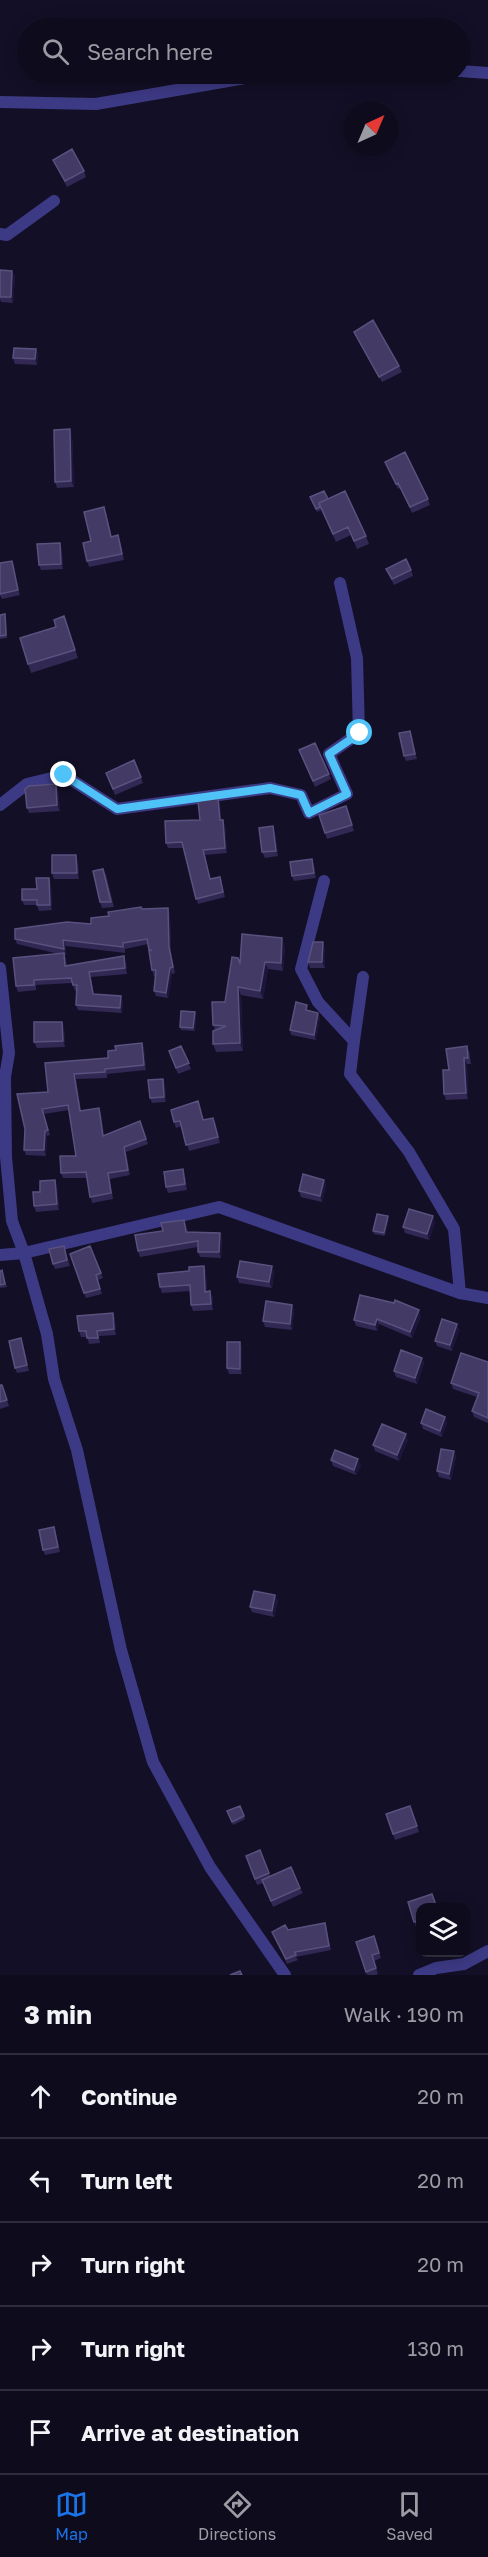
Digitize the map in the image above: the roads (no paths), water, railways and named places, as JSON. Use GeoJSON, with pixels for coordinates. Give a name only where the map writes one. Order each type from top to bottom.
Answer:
{"type":"FeatureCollection","features":[{"type":"Feature","properties":{"kind":"street"},"geometry":{"type":"LineString","coordinates":[[470,72],[488,73]]}},
{"type":"Feature","properties":{"kind":"street"},"geometry":{"type":"LineString","coordinates":[[0,102],[96,104],[211,84]]}},
{"type":"Feature","properties":{"kind":"street"},"geometry":{"type":"LineString","coordinates":[[0,234],[7,235],[54,201]]}},
{"type":"Feature","properties":{"kind":"street"},"geometry":{"type":"LineString","coordinates":[[0,805],[27,784],[64,775],[117,809],[270,788],[301,795],[309,813],[347,794],[329,754],[360,733],[357,658],[340,583]]}},
{"type":"Feature","properties":{"kind":"street"},"geometry":{"type":"LineString","coordinates":[[324,881],[301,969],[318,1002],[354,1041]]}},
{"type":"Feature","properties":{"kind":"street"},"geometry":{"type":"LineString","coordinates":[[0,968],[9,1053],[5,1077],[6,1157],[12,1221],[24,1253],[47,1334],[54,1379],[77,1450],[121,1650],[153,1762],[210,1867],[285,1975]]}},
{"type":"Feature","properties":{"kind":"street"},"geometry":{"type":"LineString","coordinates":[[363,977],[350,1074],[410,1152],[454,1230],[460,1293]]}},
{"type":"Feature","properties":{"kind":"street"},"geometry":{"type":"LineString","coordinates":[[0,1255],[24,1253],[219,1208],[460,1293],[488,1298]]}},
{"type":"Feature","properties":{"kind":"street"},"geometry":{"type":"LineString","coordinates":[[419,1975],[436,1968],[464,1964],[488,1951]]}}]}
